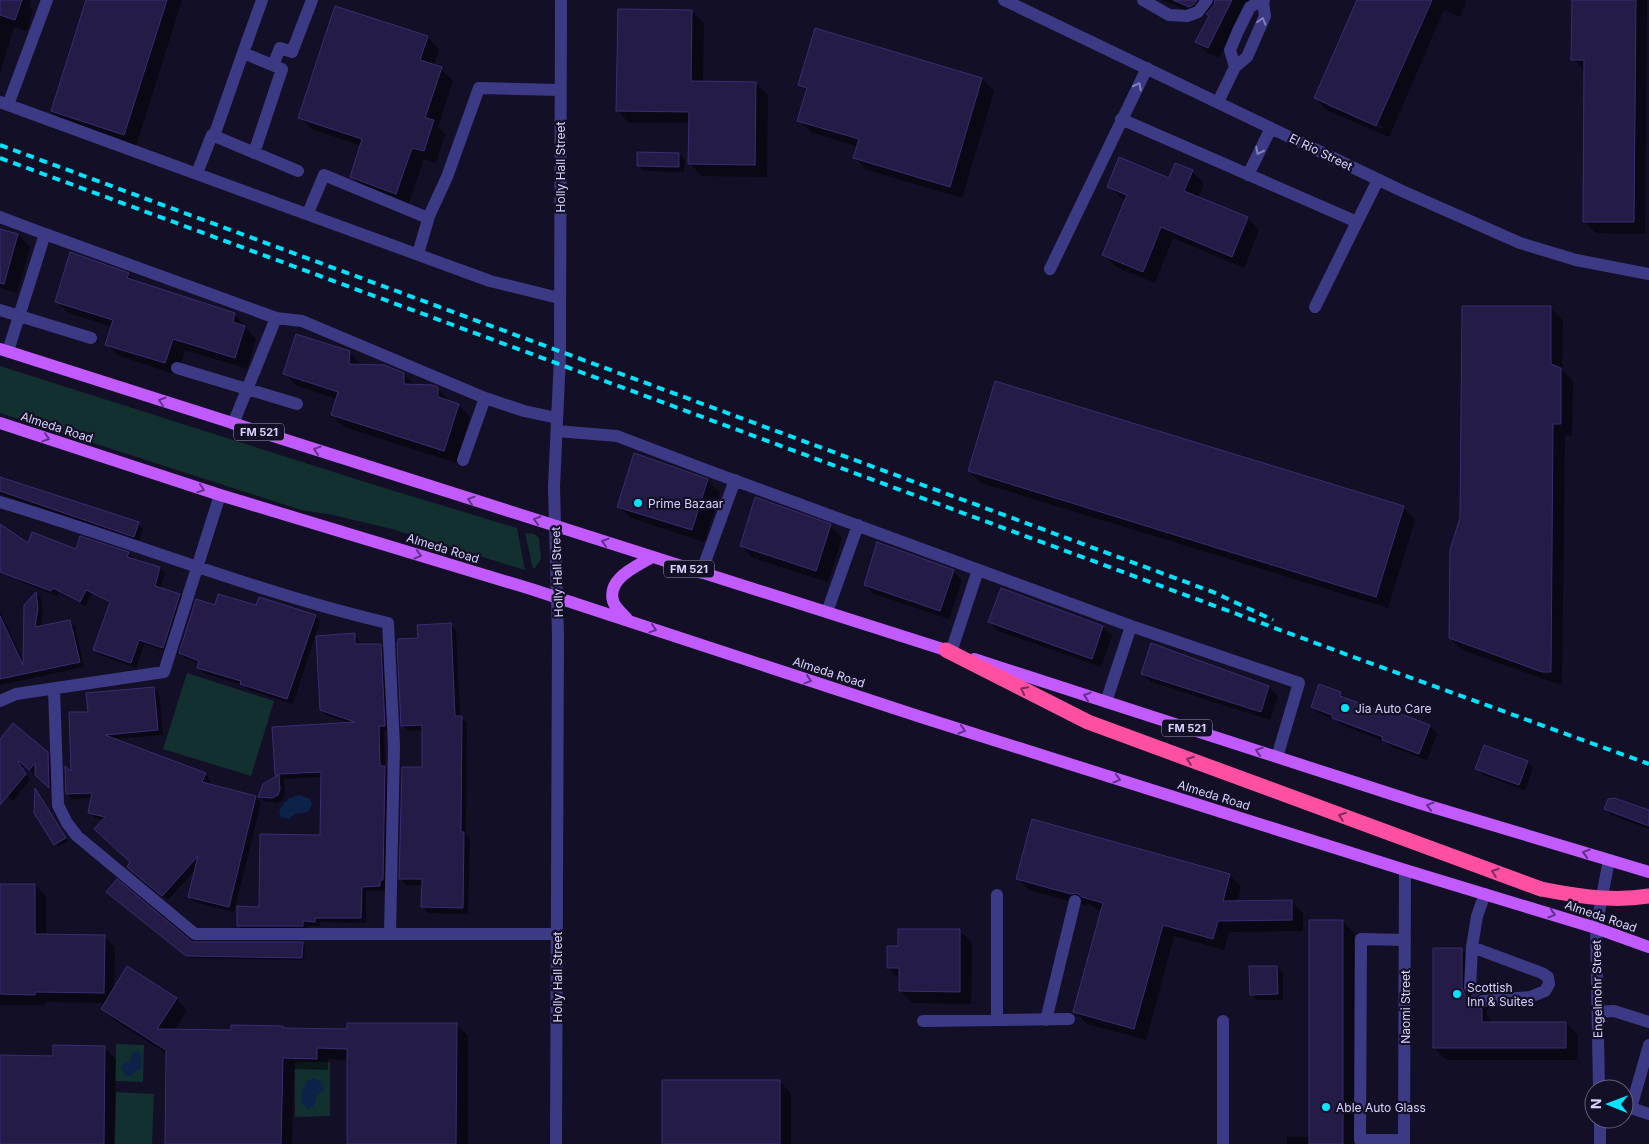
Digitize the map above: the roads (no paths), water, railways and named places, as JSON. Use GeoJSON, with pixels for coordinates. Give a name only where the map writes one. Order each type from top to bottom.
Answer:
{"type":"FeatureCollection","features":[{"type":"Feature","properties":{"kind":"highway"},"geometry":{"type":"LineString","coordinates":[[948,651],[1088,722],[1540,889],[1581,897],[1628,899],[1649,896]]}},
{"type":"Feature","properties":{"kind":"main road","name":"FM 521"},"geometry":{"type":"LineString","coordinates":[[4,350],[1419,803],[1649,872]]}},
{"type":"Feature","properties":{"kind":"main road","name":"Almeda Road"},"geometry":{"type":"LineString","coordinates":[[0,423],[220,495],[557,597],[924,718],[1405,870],[1596,928],[1649,947]]}},
{"type":"Feature","properties":{"kind":"main road"},"geometry":{"type":"LineString","coordinates":[[628,620],[614,603],[612,592],[616,582],[623,574],[652,557]]}},
{"type":"Feature","properties":{"kind":"street"},"geometry":{"type":"LineString","coordinates":[[47,0],[4,103],[490,281],[559,298]]}},
{"type":"Feature","properties":{"kind":"street"},"geometry":{"type":"LineString","coordinates":[[214,136],[262,0]]}},
{"type":"Feature","properties":{"kind":"street"},"geometry":{"type":"LineString","coordinates":[[273,65],[280,48],[292,52],[312,0]]}},
{"type":"Feature","properties":{"kind":"street","name":"Holly Hall Street"},"geometry":{"type":"LineString","coordinates":[[556,1144],[557,597],[554,487],[560,356],[560,0]]}},
{"type":"Feature","properties":{"kind":"street","name":"El Rio Street"},"geometry":{"type":"LineString","coordinates":[[1004,0],[1378,180],[1520,243],[1576,260],[1649,274]]}},
{"type":"Feature","properties":{"kind":"street"},"geometry":{"type":"LineString","coordinates":[[1143,0],[1169,15],[1187,16],[1198,12],[1207,0]]}},
{"type":"Feature","properties":{"kind":"street"},"geometry":{"type":"LineString","coordinates":[[1218,102],[1235,67],[1246,57],[1265,16],[1264,1],[1250,6],[1238,31],[1230,50],[1235,67]]}},
{"type":"Feature","properties":{"kind":"street"},"geometry":{"type":"LineString","coordinates":[[243,53],[282,69],[254,153]]}},
{"type":"Feature","properties":{"kind":"street"},"geometry":{"type":"LineString","coordinates":[[1050,269],[1147,68]]}},
{"type":"Feature","properties":{"kind":"street"},"geometry":{"type":"LineString","coordinates":[[418,254],[428,218],[447,177],[479,88],[560,90]]}},
{"type":"Feature","properties":{"kind":"street"},"geometry":{"type":"LineString","coordinates":[[1122,119],[1357,222]]}},
{"type":"Feature","properties":{"kind":"street"},"geometry":{"type":"LineString","coordinates":[[1248,175],[1271,128]]}},
{"type":"Feature","properties":{"kind":"street"},"geometry":{"type":"LineString","coordinates":[[197,173],[212,134],[298,171]]}},
{"type":"Feature","properties":{"kind":"street"},"geometry":{"type":"LineString","coordinates":[[308,213],[324,175],[428,218]]}},
{"type":"Feature","properties":{"kind":"street"},"geometry":{"type":"LineString","coordinates":[[1315,307],[1378,180]]}},
{"type":"Feature","properties":{"kind":"street"},"geometry":{"type":"LineString","coordinates":[[0,217],[276,318],[302,322],[485,398],[524,411],[557,425],[617,436],[1131,626],[1299,683],[1277,757]]}},
{"type":"Feature","properties":{"kind":"street"},"geometry":{"type":"LineString","coordinates":[[4,350],[19,316],[45,234]]}},
{"type":"Feature","properties":{"kind":"street"},"geometry":{"type":"LineString","coordinates":[[0,310],[91,338]]}},
{"type":"Feature","properties":{"kind":"street"},"geometry":{"type":"LineString","coordinates":[[233,424],[276,318]]}},
{"type":"Feature","properties":{"kind":"street"},"geometry":{"type":"LineString","coordinates":[[177,368],[297,404]]}},
{"type":"Feature","properties":{"kind":"street"},"geometry":{"type":"LineString","coordinates":[[463,460],[485,398]]}},
{"type":"Feature","properties":{"kind":"street"},"geometry":{"type":"LineString","coordinates":[[701,573],[735,480]]}},
{"type":"Feature","properties":{"kind":"street"},"geometry":{"type":"LineString","coordinates":[[0,701],[16,694],[164,672],[220,495]]}},
{"type":"Feature","properties":{"kind":"street"},"geometry":{"type":"LineString","coordinates":[[0,502],[196,568],[336,611],[388,623],[394,746],[390,934]]}},
{"type":"Feature","properties":{"kind":"street"},"geometry":{"type":"LineString","coordinates":[[827,612],[858,526]]}},
{"type":"Feature","properties":{"kind":"street"},"geometry":{"type":"LineString","coordinates":[[948,651],[978,570]]}},
{"type":"Feature","properties":{"kind":"street"},"geometry":{"type":"LineString","coordinates":[[1106,702],[1131,626]]}},
{"type":"Feature","properties":{"kind":"street"},"geometry":{"type":"LineString","coordinates":[[54,689],[58,805],[67,823],[77,836],[194,934],[557,934]]}},
{"type":"Feature","properties":{"kind":"street","name":"Engelmohr Street"},"geometry":{"type":"LineString","coordinates":[[1599,1079],[1596,928],[1609,860]]}},
{"type":"Feature","properties":{"kind":"street","name":"Naomi Street"},"geometry":{"type":"LineString","coordinates":[[1404,1142],[1405,870]]}},
{"type":"Feature","properties":{"kind":"street"},"geometry":{"type":"LineString","coordinates":[[1470,988],[1472,947],[1477,916],[1485,894]]}},
{"type":"Feature","properties":{"kind":"street"},"geometry":{"type":"LineString","coordinates":[[997,895],[997,1020]]}},
{"type":"Feature","properties":{"kind":"street"},"geometry":{"type":"LineString","coordinates":[[1046,1020],[1075,902]]}},
{"type":"Feature","properties":{"kind":"street"},"geometry":{"type":"LineString","coordinates":[[1404,1142],[1360,1140],[1361,939],[1405,940]]}},
{"type":"Feature","properties":{"kind":"street"},"geometry":{"type":"LineString","coordinates":[[1472,947],[1542,973],[1548,977],[1550,984],[1545,991],[1530,997],[1482,1001]]}},
{"type":"Feature","properties":{"kind":"street"},"geometry":{"type":"LineString","coordinates":[[1598,1012],[1614,1011],[1649,1022]]}},
{"type":"Feature","properties":{"kind":"street"},"geometry":{"type":"LineString","coordinates":[[924,1021],[1069,1019]]}},
{"type":"Feature","properties":{"kind":"street"},"geometry":{"type":"LineString","coordinates":[[1223,1021],[1223,1144]]}},
{"type":"Feature","properties":{"kind":"street"},"geometry":{"type":"LineString","coordinates":[[1634,1089],[1649,1045]]}},
{"type":"Feature","properties":{"kind":"street"},"geometry":{"type":"LineString","coordinates":[[1634,1111],[1649,1114]]}},
{"type":"Feature","properties":{"kind":"street"},"geometry":{"type":"LineString","coordinates":[[1600,1129],[1600,1144]]}},
{"type":"Feature","properties":{"kind":"water"},"geometry":{"type":"Polygon","coordinates":[[[300,795],[310,799],[312,805],[308,812],[295,814],[289,819],[281,817],[279,811],[285,802],[290,798],[300,795]]]}},
{"type":"Feature","properties":{"kind":"water"},"geometry":{"type":"Polygon","coordinates":[[[135,1051],[140,1052],[142,1058],[141,1069],[131,1076],[126,1076],[121,1068],[123,1064],[131,1059],[135,1051]]]}},
{"type":"Feature","properties":{"kind":"water"},"geometry":{"type":"Polygon","coordinates":[[[315,1078],[322,1083],[324,1090],[317,1094],[314,1106],[308,1109],[302,1103],[301,1094],[307,1081],[315,1078]]]}},
{"type":"Feature","properties":{"kind":"railway"},"geometry":{"type":"LineString","coordinates":[[0,145],[1213,592],[1273,620]]}},
{"type":"Feature","properties":{"kind":"railway"},"geometry":{"type":"LineString","coordinates":[[0,158],[1348,655],[1649,764]]}},
{"type":"Feature","properties":{"kind":"place","name":"Prime Bazaar"},"geometry":{"type":"Point","coordinates":[638,503]}},
{"type":"Feature","properties":{"kind":"place","name":"Jia Auto Care"},"geometry":{"type":"Point","coordinates":[1345,708]}},
{"type":"Feature","properties":{"kind":"place","name":"Scottish Inn & Suites"},"geometry":{"type":"Point","coordinates":[1457,994]}},
{"type":"Feature","properties":{"kind":"place","name":"Able Auto Glass"},"geometry":{"type":"Point","coordinates":[1326,1107]}}]}
